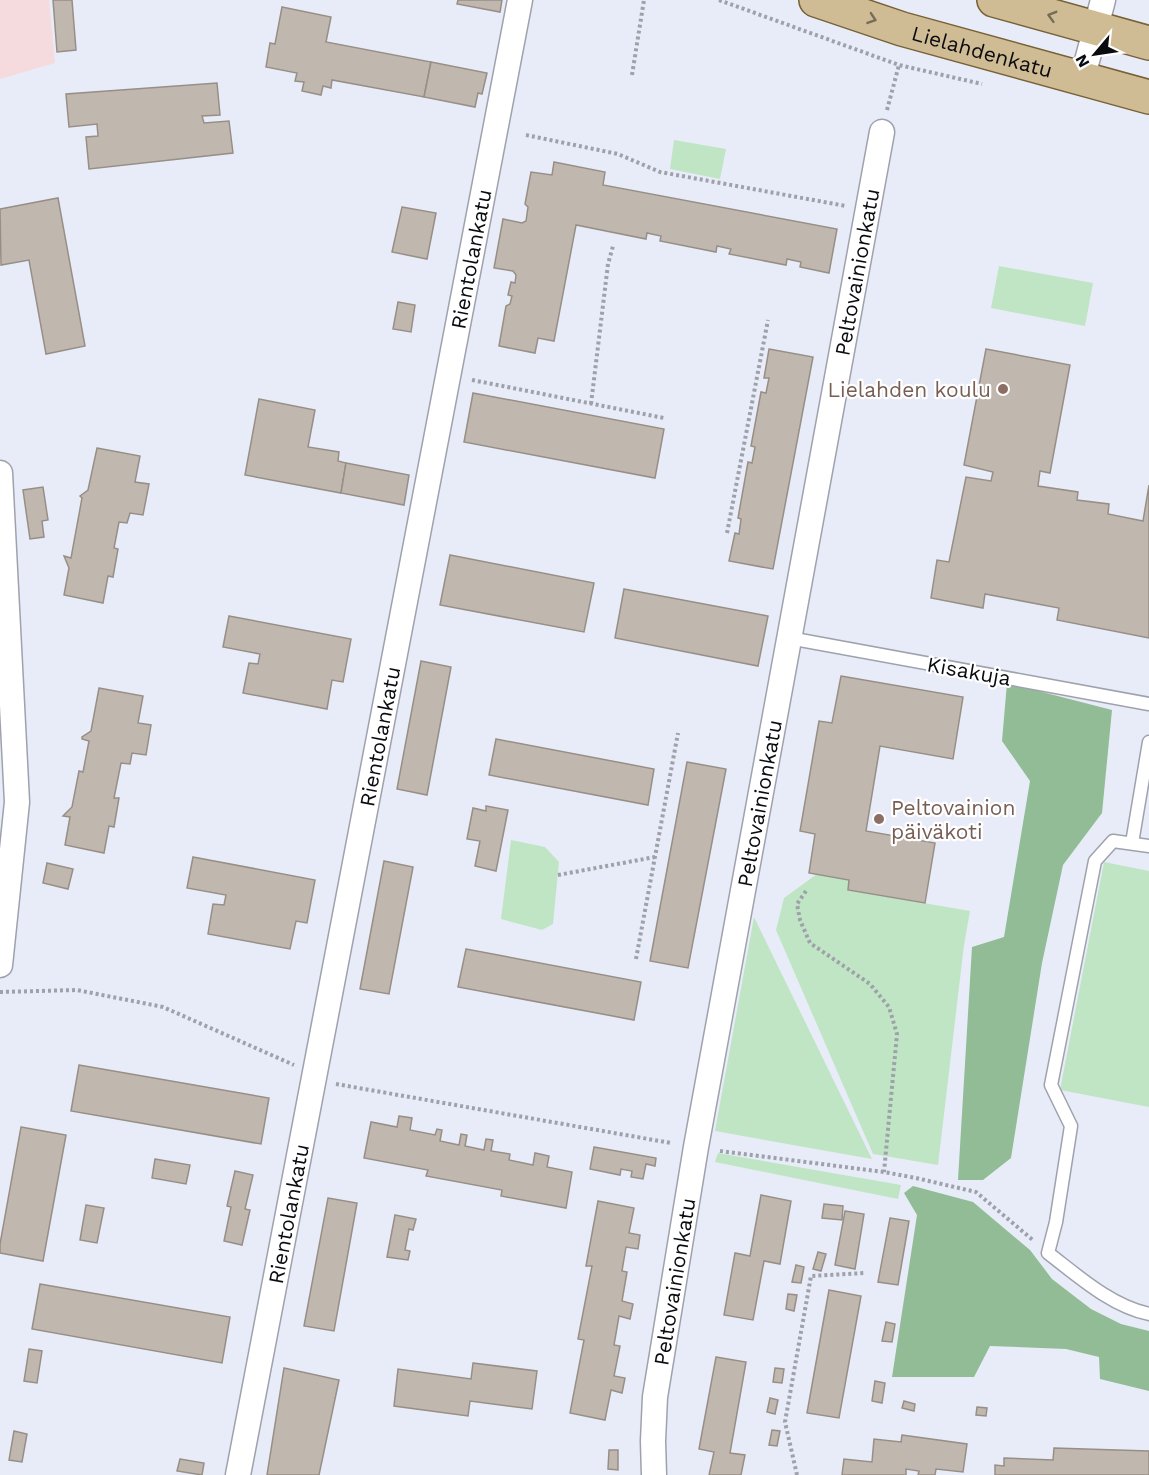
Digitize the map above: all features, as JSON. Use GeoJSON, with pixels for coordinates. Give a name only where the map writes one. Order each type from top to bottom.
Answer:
{"type":"FeatureCollection","features":[{"type":"Feature","properties":{"kind":"main road","name":"Lielahdenkatu"},"geometry":{"type":"LineString","coordinates":[[816,0],[902,29],[1149,97]]}},
{"type":"Feature","properties":{"kind":"main road"},"geometry":{"type":"LineString","coordinates":[[994,0],[1100,14],[1149,43]]}},
{"type":"Feature","properties":{"kind":"street","name":"Rientolankatu"},"geometry":{"type":"LineString","coordinates":[[238,1475],[520,0]]}},
{"type":"Feature","properties":{"kind":"street"},"geometry":{"type":"LineString","coordinates":[[1083,80],[1100,14]]}},
{"type":"Feature","properties":{"kind":"street","name":"Peltovainionkatu"},"geometry":{"type":"LineString","coordinates":[[654,1475],[655,1397],[696,1147],[882,132]]}},
{"type":"Feature","properties":{"kind":"street"},"geometry":{"type":"LineString","coordinates":[[0,472],[17,802],[0,965]]}},
{"type":"Feature","properties":{"kind":"street"},"geometry":{"type":"LineString","coordinates":[[0,779],[17,802]]}},
{"type":"Feature","properties":{"kind":"lane","name":"Kisakuja"},"geometry":{"type":"LineString","coordinates":[[789,638],[1149,704]]}},
{"type":"Feature","properties":{"kind":"lane"},"geometry":{"type":"LineString","coordinates":[[1132,843],[1149,742]]}},
{"type":"Feature","properties":{"kind":"lane"},"geometry":{"type":"LineString","coordinates":[[1149,846],[1113,841],[1095,861],[1051,1085],[1071,1126],[1056,1221],[1048,1253],[1100,1292],[1135,1311],[1149,1314]]}},
{"type":"Feature","properties":{"kind":"path"},"geometry":{"type":"LineString","coordinates":[[632,75],[644,0]]}},
{"type":"Feature","properties":{"kind":"path"},"geometry":{"type":"LineString","coordinates":[[882,132],[899,64]]}},
{"type":"Feature","properties":{"kind":"path"},"geometry":{"type":"LineString","coordinates":[[526,135],[618,154],[660,172],[867,210]]}},
{"type":"Feature","properties":{"kind":"path"},"geometry":{"type":"LineString","coordinates":[[591,404],[608,264],[613,246]]}},
{"type":"Feature","properties":{"kind":"path"},"geometry":{"type":"LineString","coordinates":[[727,533],[768,320]]}},
{"type":"Feature","properties":{"kind":"path"},"geometry":{"type":"LineString","coordinates":[[448,375],[664,418]]}},
{"type":"Feature","properties":{"kind":"path"},"geometry":{"type":"LineString","coordinates":[[636,959],[678,733]]}},
{"type":"Feature","properties":{"kind":"path"},"geometry":{"type":"LineString","coordinates":[[558,875],[655,857]]}},
{"type":"Feature","properties":{"kind":"path"},"geometry":{"type":"LineString","coordinates":[[806,891],[797,904],[800,920],[810,943],[870,984],[889,1007],[897,1034],[884,1172]]}},
{"type":"Feature","properties":{"kind":"path"},"geometry":{"type":"LineString","coordinates":[[0,992],[77,990],[163,1007],[336,1084],[696,1147],[884,1172],[976,1192],[1048,1253]]}},
{"type":"Feature","properties":{"kind":"path"},"geometry":{"type":"LineString","coordinates":[[797,1475],[785,1422],[811,1276],[864,1274]]}},
{"type":"Feature","properties":{"kind":"shaded area"},"geometry":{"type":"Polygon","coordinates":[[[0,0],[49,0],[55,63],[0,79],[0,0]]]}},
{"type":"Feature","properties":{"kind":"green space"},"geometry":{"type":"Polygon","coordinates":[[[674,140],[726,149],[720,179],[670,169],[674,140]]]}},
{"type":"Feature","properties":{"kind":"green space"},"geometry":{"type":"Polygon","coordinates":[[[999,266],[1093,283],[1085,326],[991,308],[999,266]]]}},
{"type":"Feature","properties":{"kind":"green space"},"geometry":{"type":"Polygon","coordinates":[[[1007,683],[1112,710],[1102,813],[1063,865],[1042,963],[1011,1158],[983,1180],[958,1180],[972,947],[1004,937],[1030,781],[1002,741],[1007,683]]]}},
{"type":"Feature","properties":{"kind":"green space"},"geometry":{"type":"Polygon","coordinates":[[[511,840],[545,847],[559,862],[553,924],[542,930],[501,919],[511,840]]]}},
{"type":"Feature","properties":{"kind":"green space"},"geometry":{"type":"Polygon","coordinates":[[[1104,862],[1149,871],[1149,1107],[1060,1090],[1104,862]]]}},
{"type":"Feature","properties":{"kind":"green space"},"geometry":{"type":"Polygon","coordinates":[[[817,874],[849,880],[848,890],[970,911],[938,1165],[873,1154],[776,930],[784,898],[817,874]]]}},
{"type":"Feature","properties":{"kind":"green space"},"geometry":{"type":"Polygon","coordinates":[[[754,917],[872,1159],[715,1131],[754,917]]]}},
{"type":"Feature","properties":{"kind":"green space"},"geometry":{"type":"Polygon","coordinates":[[[718,1153],[901,1185],[898,1199],[715,1162],[718,1153]]]}},
{"type":"Feature","properties":{"kind":"green space"},"geometry":{"type":"Polygon","coordinates":[[[913,1186],[973,1202],[1030,1250],[1052,1279],[1091,1309],[1121,1324],[1149,1331],[1149,1391],[1100,1379],[1099,1357],[1066,1349],[990,1346],[974,1377],[892,1377],[917,1215],[904,1193],[913,1186]]]}},
{"type":"Feature","properties":{"kind":"building"},"geometry":{"type":"Polygon","coordinates":[[[53,0],[72,0],[76,50],[57,52],[53,0]]]}},
{"type":"Feature","properties":{"kind":"building"},"geometry":{"type":"Polygon","coordinates":[[[458,0],[502,0],[500,12],[457,4],[458,0]]]}},
{"type":"Feature","properties":{"kind":"building"},"geometry":{"type":"Polygon","coordinates":[[[282,7],[331,17],[326,42],[431,62],[424,97],[332,80],[331,88],[323,86],[321,95],[302,91],[304,82],[295,81],[297,73],[266,67],[270,43],[275,44],[282,7]]]}},
{"type":"Feature","properties":{"kind":"building"},"geometry":{"type":"Polygon","coordinates":[[[431,62],[487,73],[482,94],[478,93],[475,107],[424,97],[431,62]]]}},
{"type":"Feature","properties":{"kind":"building"},"geometry":{"type":"Polygon","coordinates":[[[217,83],[220,115],[202,116],[204,123],[229,121],[233,153],[89,169],[86,137],[98,136],[97,124],[69,127],[66,94],[217,83]]]}},
{"type":"Feature","properties":{"kind":"building"},"geometry":{"type":"Polygon","coordinates":[[[554,162],[605,172],[603,185],[837,229],[829,273],[800,267],[801,262],[787,259],[786,265],[729,254],[731,249],[717,246],[716,252],[660,241],[661,236],[647,233],[646,239],[576,225],[554,341],[538,338],[535,353],[499,346],[506,306],[510,304],[512,296],[508,295],[511,282],[515,283],[516,275],[513,271],[494,268],[503,219],[522,223],[526,221],[528,207],[525,204],[531,172],[552,175],[554,162]]]}},
{"type":"Feature","properties":{"kind":"building"},"geometry":{"type":"Polygon","coordinates":[[[58,198],[85,346],[46,354],[29,260],[1,265],[0,209],[58,198]]]}},
{"type":"Feature","properties":{"kind":"building"},"geometry":{"type":"Polygon","coordinates":[[[402,207],[436,213],[427,259],[392,252],[402,207]]]}},
{"type":"Feature","properties":{"kind":"building"},"geometry":{"type":"Polygon","coordinates":[[[398,302],[415,305],[411,332],[393,329],[398,302]]]}},
{"type":"Feature","properties":{"kind":"building"},"geometry":{"type":"Polygon","coordinates":[[[769,349],[813,357],[773,569],[729,561],[735,533],[739,534],[741,519],[738,518],[748,462],[752,463],[755,447],[751,446],[761,392],[766,393],[769,378],[764,378],[769,349]]]}},
{"type":"Feature","properties":{"kind":"building"},"geometry":{"type":"Polygon","coordinates":[[[986,349],[1070,365],[1050,473],[1040,471],[1038,486],[1078,492],[1077,500],[1109,504],[1108,514],[1143,521],[1149,485],[1149,638],[1057,620],[1059,608],[985,594],[983,608],[931,598],[937,560],[949,562],[966,477],[991,481],[993,472],[964,465],[986,349]]]}},
{"type":"Feature","properties":{"kind":"building"},"geometry":{"type":"Polygon","coordinates":[[[473,393],[664,429],[655,478],[464,442],[473,393]]]}},
{"type":"Feature","properties":{"kind":"building"},"geometry":{"type":"Polygon","coordinates":[[[259,399],[315,410],[308,447],[339,452],[338,461],[346,463],[341,493],[245,475],[259,399]]]}},
{"type":"Feature","properties":{"kind":"building"},"geometry":{"type":"Polygon","coordinates":[[[97,448],[140,456],[135,482],[149,484],[143,515],[130,513],[127,523],[119,522],[114,548],[118,549],[113,577],[108,576],[103,603],[64,595],[69,568],[64,556],[71,558],[82,498],[80,496],[88,490],[97,448]]]}},
{"type":"Feature","properties":{"kind":"building"},"geometry":{"type":"Polygon","coordinates":[[[346,463],[409,475],[404,505],[341,493],[346,463]]]}},
{"type":"Feature","properties":{"kind":"building"},"geometry":{"type":"Polygon","coordinates":[[[43,487],[48,520],[42,521],[44,537],[30,539],[23,490],[43,487]]]}},
{"type":"Feature","properties":{"kind":"building"},"geometry":{"type":"Polygon","coordinates":[[[450,555],[594,583],[584,632],[440,605],[450,555]]]}},
{"type":"Feature","properties":{"kind":"building"},"geometry":{"type":"Polygon","coordinates":[[[624,589],[768,616],[758,666],[615,638],[624,589]]]}},
{"type":"Feature","properties":{"kind":"building"},"geometry":{"type":"Polygon","coordinates":[[[229,616],[351,639],[343,682],[332,680],[327,709],[243,693],[249,663],[258,664],[260,654],[223,647],[229,616]]]}},
{"type":"Feature","properties":{"kind":"building"},"geometry":{"type":"Polygon","coordinates":[[[421,661],[451,667],[427,795],[397,789],[421,661]]]}},
{"type":"Feature","properties":{"kind":"building","name":"Peltovainion päiväkoti"},"geometry":{"type":"Polygon","coordinates":[[[841,676],[963,697],[953,759],[880,746],[866,831],[935,843],[925,903],[848,890],[849,880],[809,873],[815,834],[800,831],[819,721],[832,723],[841,676]]]}},
{"type":"Feature","properties":{"kind":"building"},"geometry":{"type":"Polygon","coordinates":[[[99,688],[143,696],[138,723],[151,725],[146,755],[132,753],[130,764],[121,763],[114,798],[119,798],[114,827],[109,826],[104,853],[65,845],[70,817],[63,816],[72,807],[79,771],[83,772],[89,741],[82,737],[91,731],[99,688]]]}},
{"type":"Feature","properties":{"kind":"building"},"geometry":{"type":"Polygon","coordinates":[[[496,739],[654,769],[648,805],[489,775],[496,739]]]}},
{"type":"Feature","properties":{"kind":"building"},"geometry":{"type":"Polygon","coordinates":[[[687,762],[726,769],[688,968],[650,961],[687,762]]]}},
{"type":"Feature","properties":{"kind":"building"},"geometry":{"type":"Polygon","coordinates":[[[486,806],[508,810],[496,871],[475,866],[480,841],[467,839],[473,808],[486,811],[486,806]]]}},
{"type":"Feature","properties":{"kind":"building"},"geometry":{"type":"Polygon","coordinates":[[[193,857],[315,880],[307,923],[296,921],[290,949],[208,934],[213,904],[224,905],[226,895],[187,888],[193,857]]]}},
{"type":"Feature","properties":{"kind":"building"},"geometry":{"type":"Polygon","coordinates":[[[384,861],[413,867],[389,994],[360,989],[384,861]]]}},
{"type":"Feature","properties":{"kind":"building"},"geometry":{"type":"Polygon","coordinates":[[[47,863],[73,869],[68,889],[43,883],[47,863]]]}},
{"type":"Feature","properties":{"kind":"building"},"geometry":{"type":"Polygon","coordinates":[[[466,949],[641,982],[634,1020],[458,987],[466,949]]]}},
{"type":"Feature","properties":{"kind":"building"},"geometry":{"type":"Polygon","coordinates":[[[79,1065],[269,1098],[261,1144],[71,1111],[79,1065]]]}},
{"type":"Feature","properties":{"kind":"building"},"geometry":{"type":"Polygon","coordinates":[[[399,1116],[412,1118],[410,1130],[435,1135],[437,1129],[442,1130],[440,1141],[459,1145],[461,1134],[467,1135],[465,1146],[484,1150],[486,1139],[493,1140],[491,1151],[510,1154],[509,1160],[533,1165],[535,1153],[549,1156],[547,1167],[572,1172],[566,1208],[501,1196],[502,1190],[426,1176],[428,1170],[364,1158],[371,1122],[397,1127],[399,1116]]]}},
{"type":"Feature","properties":{"kind":"building"},"geometry":{"type":"Polygon","coordinates":[[[21,1127],[66,1135],[43,1261],[0,1253],[21,1127]]]}},
{"type":"Feature","properties":{"kind":"building"},"geometry":{"type":"Polygon","coordinates":[[[594,1147],[656,1158],[655,1166],[646,1164],[643,1179],[631,1177],[632,1171],[621,1169],[620,1175],[590,1169],[594,1147]]]}},
{"type":"Feature","properties":{"kind":"building"},"geometry":{"type":"Polygon","coordinates":[[[155,1159],[190,1165],[186,1184],[152,1178],[155,1159]]]}},
{"type":"Feature","properties":{"kind":"building"},"geometry":{"type":"Polygon","coordinates":[[[235,1171],[253,1175],[245,1209],[250,1210],[242,1245],[224,1241],[231,1207],[227,1206],[235,1171]]]}},
{"type":"Feature","properties":{"kind":"building"},"geometry":{"type":"Polygon","coordinates":[[[761,1195],[791,1201],[780,1264],[764,1261],[753,1320],[724,1315],[735,1253],[750,1256],[761,1195]]]}},
{"type":"Feature","properties":{"kind":"building"},"geometry":{"type":"Polygon","coordinates":[[[328,1198],[357,1203],[334,1331],[304,1326],[328,1198]]]}},
{"type":"Feature","properties":{"kind":"building"},"geometry":{"type":"Polygon","coordinates":[[[598,1201],[634,1208],[629,1233],[640,1235],[638,1249],[626,1247],[622,1271],[627,1272],[622,1301],[633,1304],[630,1319],[619,1316],[614,1345],[620,1346],[614,1376],[625,1378],[622,1393],[611,1390],[605,1420],[570,1413],[584,1340],[578,1339],[592,1266],[586,1266],[598,1201]]]}},
{"type":"Feature","properties":{"kind":"building"},"geometry":{"type":"Polygon","coordinates":[[[824,1204],[843,1206],[842,1220],[822,1218],[824,1204]]]}},
{"type":"Feature","properties":{"kind":"building"},"geometry":{"type":"Polygon","coordinates":[[[86,1205],[104,1208],[97,1243],[80,1240],[86,1205]]]}},
{"type":"Feature","properties":{"kind":"building"},"geometry":{"type":"Polygon","coordinates":[[[845,1211],[864,1214],[855,1269],[835,1265],[845,1211]]]}},
{"type":"Feature","properties":{"kind":"building"},"geometry":{"type":"Polygon","coordinates":[[[395,1215],[416,1219],[413,1230],[409,1229],[405,1250],[410,1251],[408,1260],[387,1257],[395,1215]]]}},
{"type":"Feature","properties":{"kind":"building"},"geometry":{"type":"Polygon","coordinates":[[[890,1218],[909,1221],[898,1285],[878,1282],[890,1218]]]}},
{"type":"Feature","properties":{"kind":"building"},"geometry":{"type":"Polygon","coordinates":[[[818,1252],[826,1254],[821,1271],[813,1269],[818,1252]]]}},
{"type":"Feature","properties":{"kind":"building"},"geometry":{"type":"Polygon","coordinates":[[[796,1265],[804,1267],[801,1283],[792,1282],[796,1265]]]}},
{"type":"Feature","properties":{"kind":"building"},"geometry":{"type":"Polygon","coordinates":[[[40,1284],[230,1317],[222,1363],[32,1329],[40,1284]]]}},
{"type":"Feature","properties":{"kind":"building"},"geometry":{"type":"Polygon","coordinates":[[[829,1290],[861,1296],[839,1418],[807,1413],[829,1290]]]}},
{"type":"Feature","properties":{"kind":"building"},"geometry":{"type":"Polygon","coordinates":[[[788,1294],[797,1295],[794,1311],[786,1309],[788,1294]]]}},
{"type":"Feature","properties":{"kind":"building"},"geometry":{"type":"Polygon","coordinates":[[[886,1322],[895,1324],[892,1342],[882,1341],[886,1322]]]}},
{"type":"Feature","properties":{"kind":"building"},"geometry":{"type":"Polygon","coordinates":[[[29,1349],[42,1351],[37,1383],[24,1381],[29,1349]]]}},
{"type":"Feature","properties":{"kind":"building"},"geometry":{"type":"Polygon","coordinates":[[[716,1357],[746,1362],[730,1453],[745,1455],[741,1475],[709,1475],[714,1452],[699,1449],[716,1357]]]}},
{"type":"Feature","properties":{"kind":"building"},"geometry":{"type":"Polygon","coordinates":[[[473,1363],[537,1371],[532,1409],[470,1401],[468,1416],[394,1406],[398,1369],[471,1379],[473,1363]]]}},
{"type":"Feature","properties":{"kind":"building"},"geometry":{"type":"Polygon","coordinates":[[[284,1368],[339,1380],[319,1475],[267,1475],[284,1368]]]}},
{"type":"Feature","properties":{"kind":"building"},"geometry":{"type":"Polygon","coordinates":[[[775,1368],[784,1369],[782,1383],[773,1382],[775,1368]]]}},
{"type":"Feature","properties":{"kind":"building"},"geometry":{"type":"Polygon","coordinates":[[[875,1381],[885,1383],[882,1403],[872,1401],[875,1381]]]}},
{"type":"Feature","properties":{"kind":"building"},"geometry":{"type":"Polygon","coordinates":[[[770,1398],[778,1400],[775,1414],[767,1412],[770,1398]]]}},
{"type":"Feature","properties":{"kind":"building"},"geometry":{"type":"Polygon","coordinates":[[[904,1401],[915,1404],[914,1411],[902,1408],[904,1401]]]}},
{"type":"Feature","properties":{"kind":"building"},"geometry":{"type":"Polygon","coordinates":[[[977,1407],[987,1408],[986,1416],[976,1415],[977,1407]]]}},
{"type":"Feature","properties":{"kind":"building"},"geometry":{"type":"Polygon","coordinates":[[[772,1430],[780,1431],[777,1446],[769,1445],[772,1430]]]}},
{"type":"Feature","properties":{"kind":"building"},"geometry":{"type":"Polygon","coordinates":[[[14,1431],[27,1434],[22,1462],[9,1460],[14,1431]]]}},
{"type":"Feature","properties":{"kind":"building"},"geometry":{"type":"Polygon","coordinates":[[[902,1435],[967,1444],[963,1472],[936,1469],[935,1475],[918,1475],[919,1471],[906,1469],[906,1475],[842,1475],[844,1459],[872,1462],[874,1439],[901,1442],[902,1435]]]}},
{"type":"Feature","properties":{"kind":"building"},"geometry":{"type":"Polygon","coordinates":[[[1054,1448],[1149,1451],[1149,1475],[995,1475],[995,1465],[1004,1466],[1004,1458],[1053,1460],[1054,1448]]]}},
{"type":"Feature","properties":{"kind":"building"},"geometry":{"type":"Polygon","coordinates":[[[609,1450],[618,1450],[618,1470],[608,1469],[609,1450]]]}},
{"type":"Feature","properties":{"kind":"building"},"geometry":{"type":"Polygon","coordinates":[[[180,1459],[204,1463],[202,1475],[177,1471],[180,1459]]]}},
{"type":"Feature","properties":{"kind":"place","name":"Lielahden koulu"},"geometry":{"type":"Point","coordinates":[1003,389]}},
{"type":"Feature","properties":{"kind":"place","name":"Peltovainion päiväkoti"},"geometry":{"type":"Point","coordinates":[879,819]}}]}
